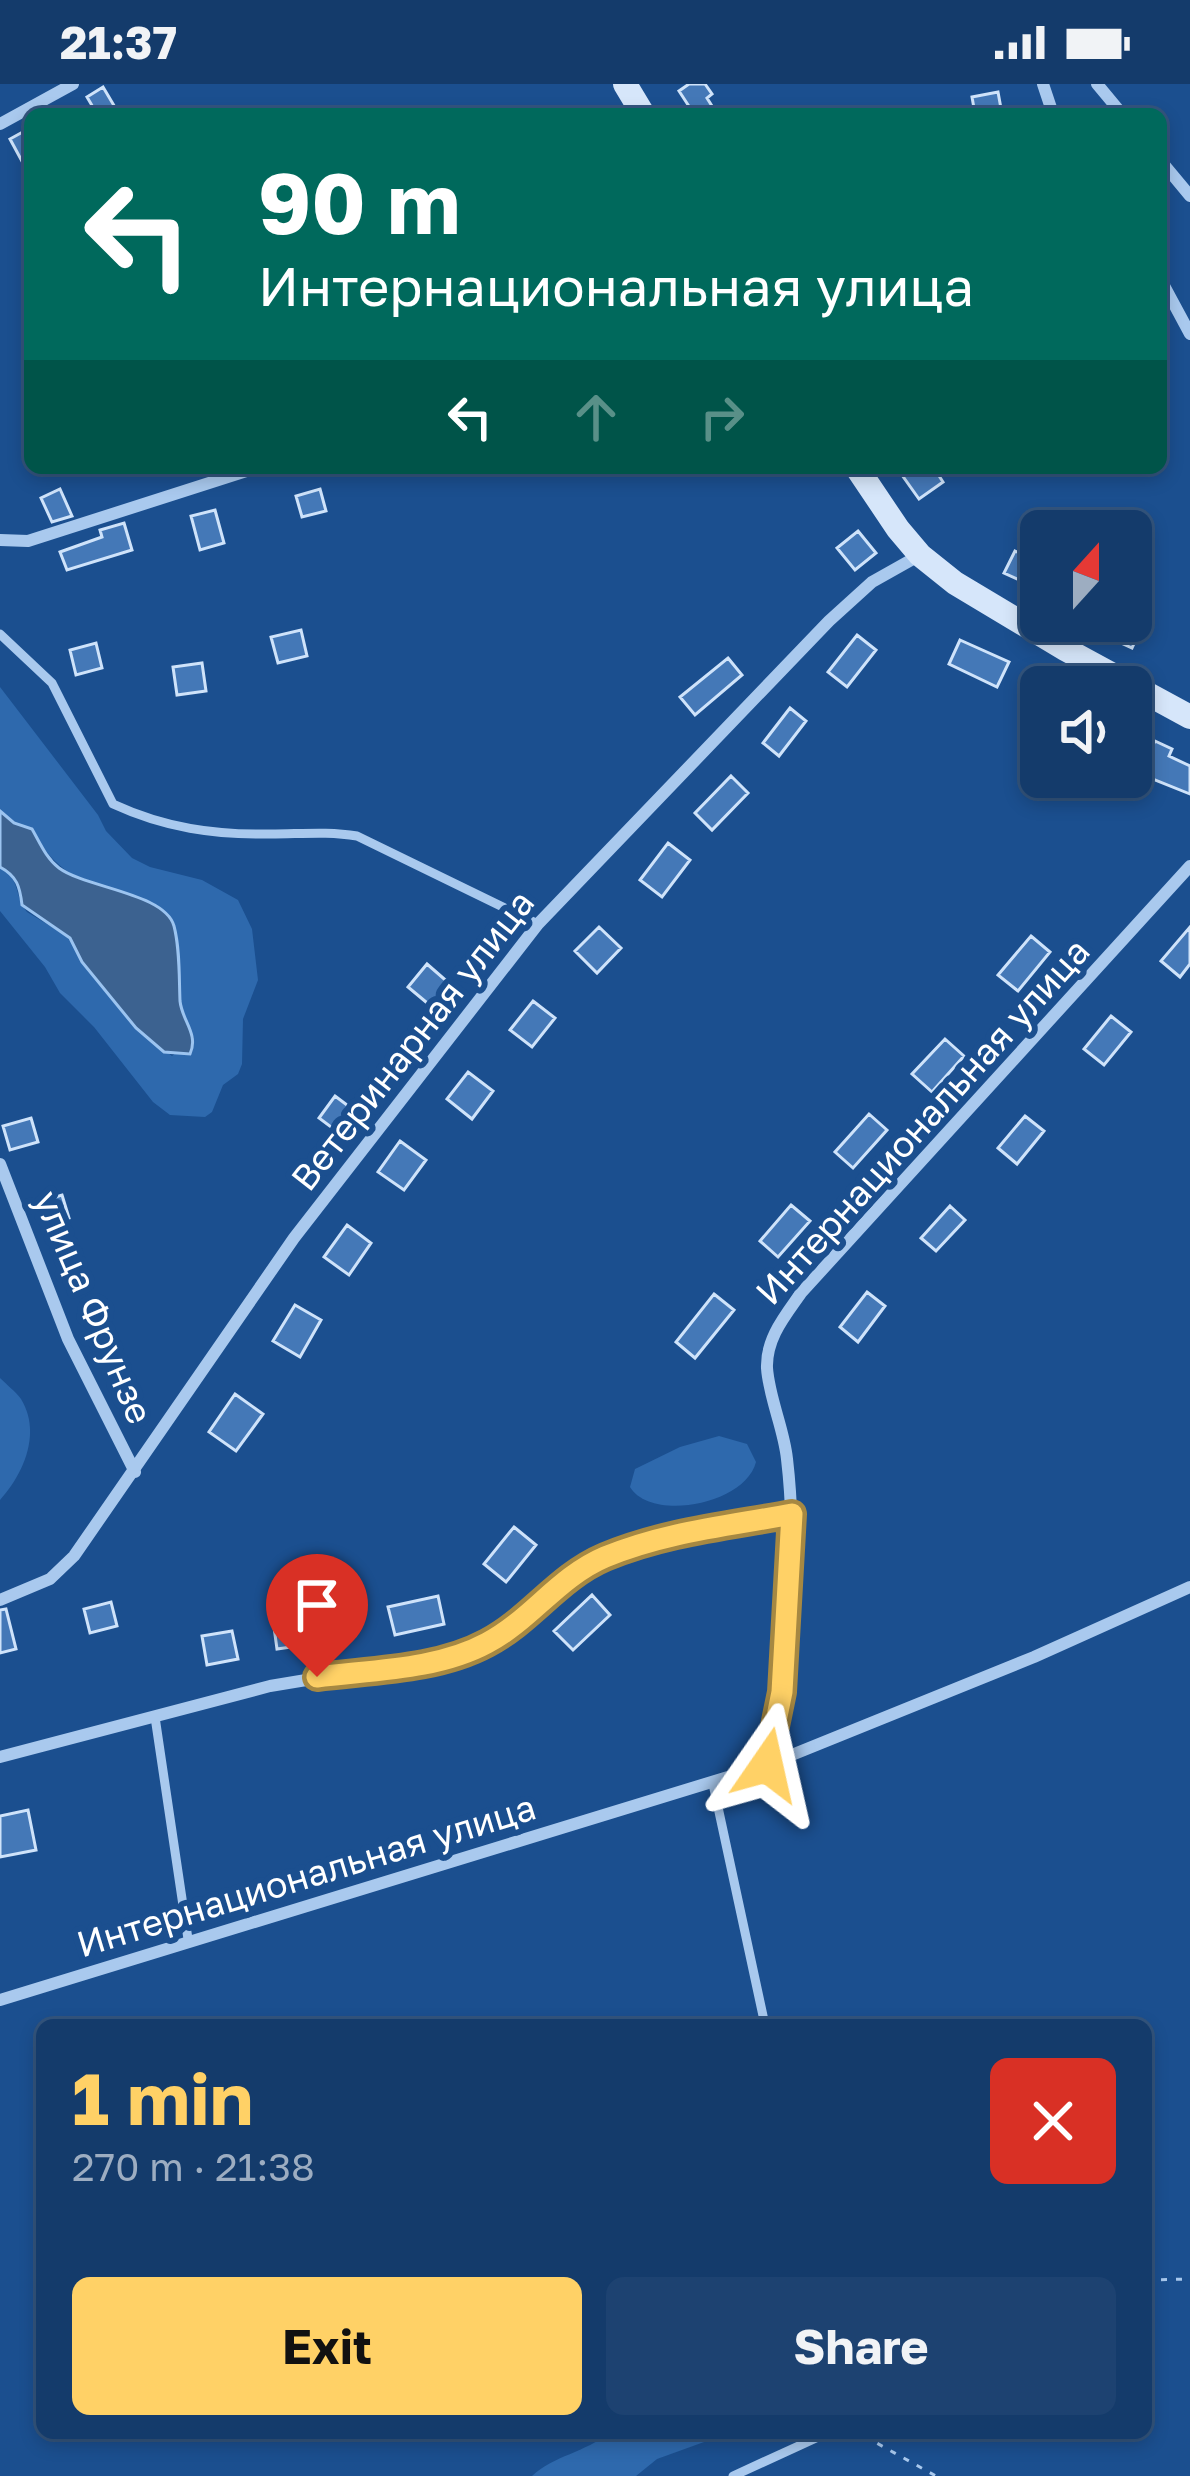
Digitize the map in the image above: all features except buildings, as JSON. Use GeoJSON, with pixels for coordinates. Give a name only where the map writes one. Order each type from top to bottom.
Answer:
{"type":"FeatureCollection","features":[{"type":"Feature","properties":{"kind":"street"},"geometry":{"type":"LineString","coordinates":[[29,108],[73,84]]}},
{"type":"Feature","properties":{"kind":"street"},"geometry":{"type":"LineString","coordinates":[[1097,84],[1117,108]]}},
{"type":"Feature","properties":{"kind":"street"},"geometry":{"type":"LineString","coordinates":[[1167,168],[1190,196]]}},
{"type":"Feature","properties":{"kind":"street"},"geometry":{"type":"LineString","coordinates":[[1167,291],[1190,334]]}},
{"type":"Feature","properties":{"kind":"street"},"geometry":{"type":"LineString","coordinates":[[0,540],[28,541],[237,474]]}},
{"type":"Feature","properties":{"kind":"street"},"geometry":{"type":"LineString","coordinates":[[861,474],[920,555],[955,583],[1190,717]]}},
{"type":"Feature","properties":{"kind":"street","name":"Ветеринарная улица"},"geometry":{"type":"LineString","coordinates":[[0,1600],[50,1579],[74,1556],[294,1238],[538,924],[829,621],[872,582],[920,555]]}},
{"type":"Feature","properties":{"kind":"street","name":"Интернациональная улица"},"geometry":{"type":"LineString","coordinates":[[767,1765],[783,1674],[792,1514],[787,1455],[767,1368],[772,1336],[801,1293],[1190,866]]}},
{"type":"Feature","properties":{"kind":"street","name":"улица Фрунзе"},"geometry":{"type":"LineString","coordinates":[[0,1164],[68,1339],[135,1472]]}},
{"type":"Feature","properties":{"kind":"street"},"geometry":{"type":"LineString","coordinates":[[0,1757],[270,1686],[457,1655],[487,1644],[575,1573],[600,1559],[661,1537],[792,1514]]}},
{"type":"Feature","properties":{"kind":"street","name":"Интернациональная улица"},"geometry":{"type":"LineString","coordinates":[[0,2000],[188,1939],[713,1784],[1034,1657],[1190,1588]]}},
{"type":"Feature","properties":{"kind":"lane"},"geometry":{"type":"LineString","coordinates":[[0,634],[52,682],[113,804],[182,829],[357,836],[538,924]]}},
{"type":"Feature","properties":{"kind":"lane"},"geometry":{"type":"LineString","coordinates":[[155,1717],[188,1939]]}},
{"type":"Feature","properties":{"kind":"lane"},"geometry":{"type":"LineString","coordinates":[[713,1784],[764,2019]]}},
{"type":"Feature","properties":{"kind":"lane"},"geometry":{"type":"LineString","coordinates":[[733,2476],[815,2439]]}},
{"type":"Feature","properties":{"kind":"path"},"geometry":{"type":"LineString","coordinates":[[1152,2280],[1190,2279]]}},
{"type":"Feature","properties":{"kind":"path"},"geometry":{"type":"LineString","coordinates":[[872,2439],[936,2476]]}},
{"type":"Feature","properties":{"kind":"shaded area"},"geometry":{"type":"Polygon","coordinates":[[[0,687],[106,831],[132,858],[202,880],[238,900],[252,929],[258,980],[243,1019],[242,1064],[205,1117],[170,1115],[153,1102],[94,1027],[60,993],[0,911],[0,867],[14,882],[27,912],[70,938],[82,963],[136,1028],[172,1056],[194,1038],[181,1009],[179,957],[158,906],[71,874],[44,849],[32,829],[0,811],[0,687]]]}},
{"type":"Feature","properties":{"kind":"shaded area"},"geometry":{"type":"Polygon","coordinates":[[[0,811],[32,829],[59,868],[141,898],[168,915],[176,935],[180,1001],[193,1040],[190,1054],[164,1052],[136,1028],[82,962],[70,938],[22,905],[17,883],[0,867],[0,811]]]}},
{"type":"Feature","properties":{"kind":"shaded area"},"geometry":{"type":"Polygon","coordinates":[[[0,1378],[21,1399],[30,1439],[22,1466],[0,1500],[0,1378]]]}},
{"type":"Feature","properties":{"kind":"shaded area"},"geometry":{"type":"Polygon","coordinates":[[[719,1436],[747,1444],[756,1462],[735,1489],[697,1504],[676,1506],[641,1498],[630,1487],[635,1469],[680,1447],[719,1436]]]}},
{"type":"Feature","properties":{"kind":"shaded area"},"geometry":{"type":"Polygon","coordinates":[[[600,2439],[712,2439],[657,2459],[636,2476],[532,2476],[600,2439]]]}},
{"type":"Feature","properties":{"kind":"route"},"geometry":{"type":"LineString","coordinates":[[317,1677],[457,1655],[487,1644],[526,1617],[556,1587],[600,1559],[661,1537],[792,1514],[782,1692],[767,1765]]}}]}
